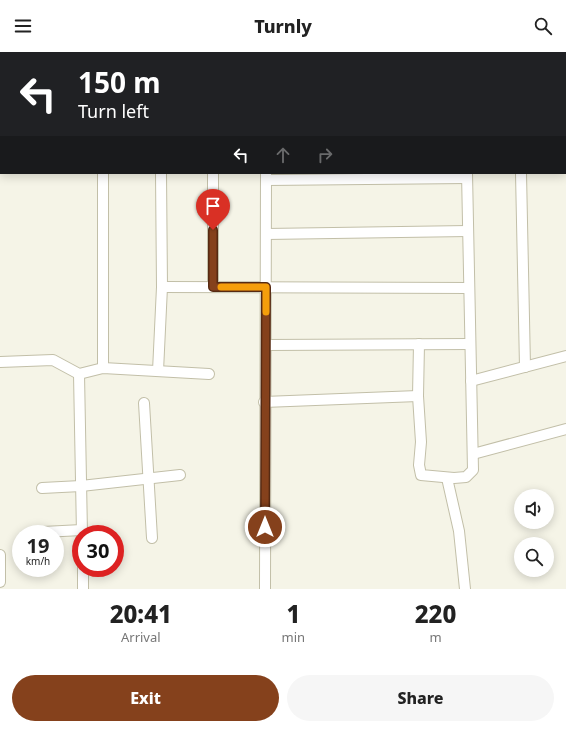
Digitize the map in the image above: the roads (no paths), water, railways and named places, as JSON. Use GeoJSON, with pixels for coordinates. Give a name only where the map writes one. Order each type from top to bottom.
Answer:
{"type":"FeatureCollection","features":[{"type":"Feature","properties":{"kind":"street"},"geometry":{"type":"LineString","coordinates":[[103,174],[103,368]]}},
{"type":"Feature","properties":{"kind":"street"},"geometry":{"type":"LineString","coordinates":[[158,370],[162,287],[161,174]]}},
{"type":"Feature","properties":{"kind":"street"},"geometry":{"type":"LineString","coordinates":[[213,174],[213,287]]}},
{"type":"Feature","properties":{"kind":"street"},"geometry":{"type":"LineString","coordinates":[[521,174],[525,367]]}},
{"type":"Feature","properties":{"kind":"street"},"geometry":{"type":"LineString","coordinates":[[265,589],[264,402],[266,345],[266,177],[467,176],[473,470],[466,477],[447,478],[421,475],[419,465],[421,442],[418,396],[419,344]]}},
{"type":"Feature","properties":{"kind":"street"},"geometry":{"type":"LineString","coordinates":[[266,234],[468,231]]}},
{"type":"Feature","properties":{"kind":"street"},"geometry":{"type":"LineString","coordinates":[[162,287],[469,288]]}},
{"type":"Feature","properties":{"kind":"street"},"geometry":{"type":"LineString","coordinates":[[266,345],[470,344]]}},
{"type":"Feature","properties":{"kind":"street"},"geometry":{"type":"LineString","coordinates":[[471,381],[566,356]]}},
{"type":"Feature","properties":{"kind":"street"},"geometry":{"type":"LineString","coordinates":[[0,362],[53,360],[79,374],[103,368],[209,374]]}},
{"type":"Feature","properties":{"kind":"street"},"geometry":{"type":"LineString","coordinates":[[79,374],[82,525]]}},
{"type":"Feature","properties":{"kind":"street"},"geometry":{"type":"LineString","coordinates":[[264,402],[418,396]]}},
{"type":"Feature","properties":{"kind":"street"},"geometry":{"type":"LineString","coordinates":[[144,403],[152,538]]}},
{"type":"Feature","properties":{"kind":"street"},"geometry":{"type":"LineString","coordinates":[[473,454],[566,429]]}},
{"type":"Feature","properties":{"kind":"street"},"geometry":{"type":"LineString","coordinates":[[42,488],[81,486],[180,475]]}},
{"type":"Feature","properties":{"kind":"street"},"geometry":{"type":"LineString","coordinates":[[447,478],[459,531],[465,589]]}},
{"type":"Feature","properties":{"kind":"street"},"geometry":{"type":"LineString","coordinates":[[0,555],[0,582]]}},
{"type":"Feature","properties":{"kind":"street"},"geometry":{"type":"LineString","coordinates":[[83,577],[84,589]]}}]}
